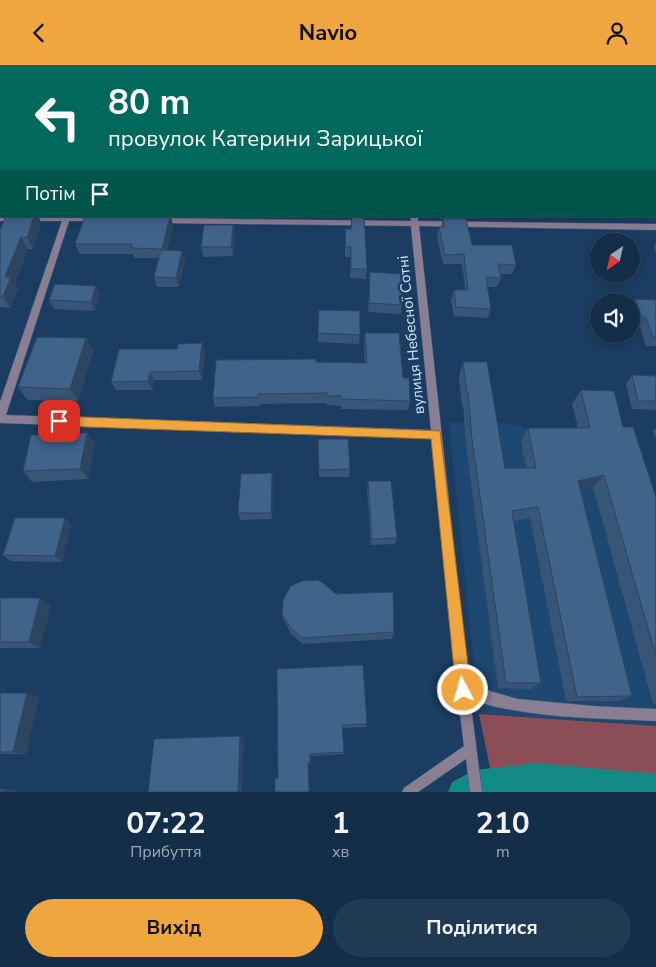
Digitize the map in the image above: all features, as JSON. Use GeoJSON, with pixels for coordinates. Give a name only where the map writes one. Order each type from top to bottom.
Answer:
{"type":"FeatureCollection","features":[{"type":"Feature","properties":{"kind":"street"},"geometry":{"type":"LineString","coordinates":[[67,217],[0,418],[436,434]]}},
{"type":"Feature","properties":{"kind":"street"},"geometry":{"type":"LineString","coordinates":[[0,218],[67,217],[106,219]]}},
{"type":"Feature","properties":{"kind":"street"},"geometry":{"type":"LineString","coordinates":[[591,217],[593,227]]}},
{"type":"Feature","properties":{"kind":"street"},"geometry":{"type":"LineString","coordinates":[[146,219],[414,220],[593,227],[656,227]]}},
{"type":"Feature","properties":{"kind":"street","name":"вулиця Небесної Сотні"},"geometry":{"type":"LineString","coordinates":[[414,220],[463,690]]}},
{"type":"Feature","properties":{"kind":"street"},"geometry":{"type":"LineString","coordinates":[[463,690],[518,705],[593,712],[656,715]]}},
{"type":"Feature","properties":{"kind":"lane"},"geometry":{"type":"LineString","coordinates":[[463,690],[476,792]]}},
{"type":"Feature","properties":{"kind":"lane"},"geometry":{"type":"LineString","coordinates":[[408,792],[471,748]]}},
{"type":"Feature","properties":{"kind":"shaded area"},"geometry":{"type":"Polygon","coordinates":[[[449,422],[503,423],[570,437],[656,511],[656,726],[479,714],[449,422]]]}},
{"type":"Feature","properties":{"kind":"shaded area"},"geometry":{"type":"Polygon","coordinates":[[[479,714],[656,726],[656,792],[495,792],[479,714]]]}},
{"type":"Feature","properties":{"kind":"building"},"geometry":{"type":"Polygon","coordinates":[[[6,217],[34,217],[27,238],[21,237],[5,277],[11,277],[3,296],[0,296],[0,230],[6,217]]]}},
{"type":"Feature","properties":{"kind":"building"},"geometry":{"type":"Polygon","coordinates":[[[85,217],[170,217],[162,249],[131,248],[132,244],[75,244],[85,217]]]}},
{"type":"Feature","properties":{"kind":"building"},"geometry":{"type":"Polygon","coordinates":[[[352,217],[364,218],[367,269],[351,269],[351,247],[346,247],[345,229],[351,229],[352,217]]]}},
{"type":"Feature","properties":{"kind":"building"},"geometry":{"type":"Polygon","coordinates":[[[443,219],[466,219],[472,245],[512,245],[516,265],[498,264],[501,278],[486,277],[491,309],[456,307],[454,290],[468,290],[464,254],[445,255],[439,227],[444,227],[443,219]]]}},
{"type":"Feature","properties":{"kind":"building"},"geometry":{"type":"Polygon","coordinates":[[[204,225],[233,225],[231,247],[201,247],[204,225]]]}},
{"type":"Feature","properties":{"kind":"building"},"geometry":{"type":"Polygon","coordinates":[[[161,250],[182,251],[176,278],[154,277],[161,250]]]}},
{"type":"Feature","properties":{"kind":"building"},"geometry":{"type":"Polygon","coordinates":[[[370,272],[402,274],[402,305],[369,303],[370,272]]]}},
{"type":"Feature","properties":{"kind":"building"},"geometry":{"type":"Polygon","coordinates":[[[55,284],[96,286],[91,302],[49,300],[55,284]]]}},
{"type":"Feature","properties":{"kind":"building"},"geometry":{"type":"Polygon","coordinates":[[[640,299],[656,300],[656,337],[653,337],[646,318],[642,318],[640,299]]]}},
{"type":"Feature","properties":{"kind":"building"},"geometry":{"type":"Polygon","coordinates":[[[319,310],[360,311],[360,335],[318,333],[319,310]]]}},
{"type":"Feature","properties":{"kind":"building"},"geometry":{"type":"Polygon","coordinates":[[[365,333],[399,333],[403,378],[409,378],[410,401],[341,399],[341,396],[327,396],[327,393],[258,394],[258,397],[213,398],[216,360],[316,359],[316,362],[367,363],[365,333]]]}},
{"type":"Feature","properties":{"kind":"building"},"geometry":{"type":"Polygon","coordinates":[[[37,337],[86,338],[70,389],[18,387],[37,337]]]}},
{"type":"Feature","properties":{"kind":"building"},"geometry":{"type":"Polygon","coordinates":[[[202,343],[199,371],[150,372],[148,381],[111,382],[119,349],[177,349],[178,344],[202,343]]]}},
{"type":"Feature","properties":{"kind":"building"},"geometry":{"type":"Polygon","coordinates":[[[463,362],[487,362],[505,468],[536,468],[528,428],[590,428],[581,390],[614,391],[623,427],[633,427],[656,497],[656,656],[604,475],[578,481],[632,696],[577,697],[538,507],[512,511],[541,683],[506,683],[463,362]]]}},
{"type":"Feature","properties":{"kind":"building"},"geometry":{"type":"Polygon","coordinates":[[[632,375],[656,376],[656,401],[638,401],[632,375]]]}},
{"type":"Feature","properties":{"kind":"building"},"geometry":{"type":"Polygon","coordinates":[[[87,433],[80,469],[23,471],[31,435],[87,433]]]}},
{"type":"Feature","properties":{"kind":"building"},"geometry":{"type":"Polygon","coordinates":[[[318,439],[348,439],[350,469],[319,470],[318,439]]]}},
{"type":"Feature","properties":{"kind":"building"},"geometry":{"type":"Polygon","coordinates":[[[272,473],[271,513],[238,513],[241,474],[272,473]]]}},
{"type":"Feature","properties":{"kind":"building"},"geometry":{"type":"Polygon","coordinates":[[[368,481],[391,481],[397,538],[372,539],[368,481]]]}},
{"type":"Feature","properties":{"kind":"building"},"geometry":{"type":"Polygon","coordinates":[[[15,518],[65,518],[55,556],[3,555],[15,518]]]}},
{"type":"Feature","properties":{"kind":"building"},"geometry":{"type":"Polygon","coordinates":[[[317,580],[336,594],[393,592],[394,632],[302,638],[290,627],[282,614],[283,600],[291,586],[302,581],[317,580]]]}},
{"type":"Feature","properties":{"kind":"building"},"geometry":{"type":"Polygon","coordinates":[[[0,598],[40,598],[29,642],[0,642],[0,598]]]}},
{"type":"Feature","properties":{"kind":"building"},"geometry":{"type":"Polygon","coordinates":[[[363,665],[367,724],[342,725],[344,752],[310,754],[310,762],[308,762],[309,792],[275,792],[275,778],[278,778],[277,669],[363,665]]]}},
{"type":"Feature","properties":{"kind":"building"},"geometry":{"type":"Polygon","coordinates":[[[0,693],[27,693],[13,752],[0,752],[0,693]]]}},
{"type":"Feature","properties":{"kind":"building"},"geometry":{"type":"Polygon","coordinates":[[[240,736],[238,792],[148,792],[154,739],[240,736]]]}},
{"type":"Feature","properties":{"kind":"waterway"},"geometry":{"type":"LineString","coordinates":[[462,792],[475,784],[538,777],[656,788]]}},
{"type":"Feature","properties":{"kind":"route"},"geometry":{"type":"LineString","coordinates":[[59,421],[436,434],[463,690]]}}]}
